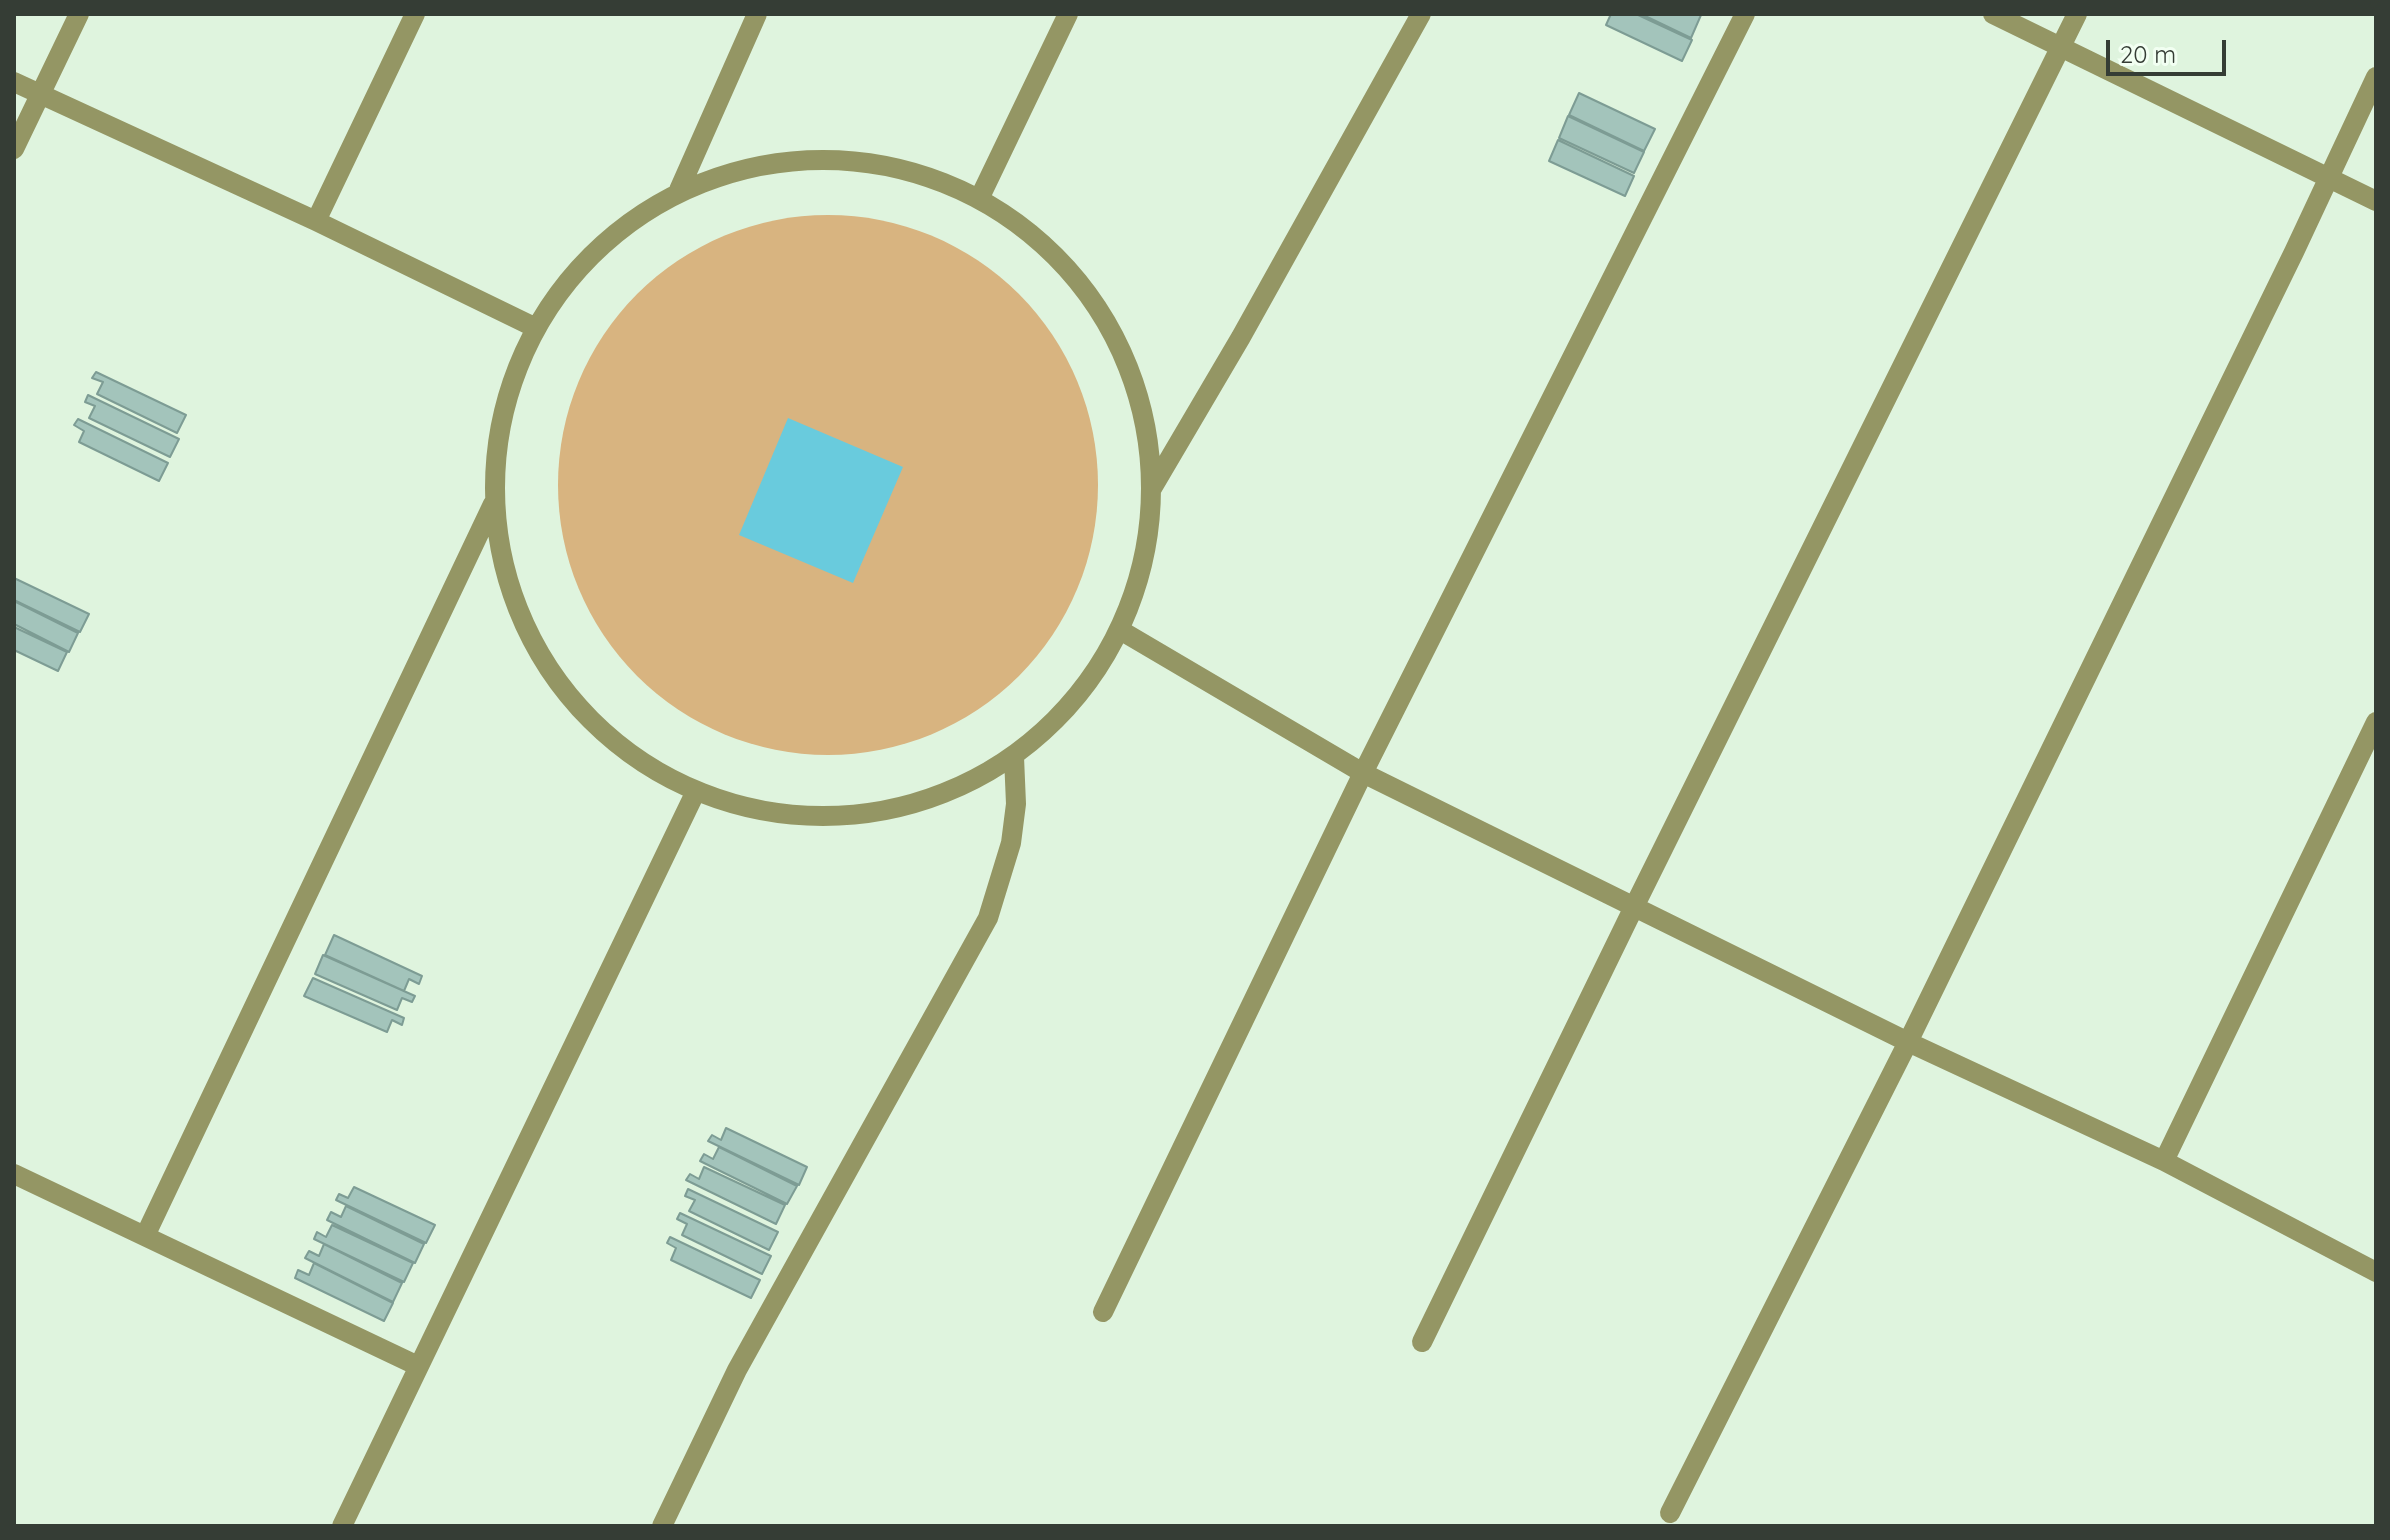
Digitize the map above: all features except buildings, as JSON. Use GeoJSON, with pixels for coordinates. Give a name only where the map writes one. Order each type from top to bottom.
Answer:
{"type":"FeatureCollection","features":[{"type":"Feature","properties":{"kind":"street"},"geometry":{"type":"LineString","coordinates":[[14,149],[79,14]]}},
{"type":"Feature","properties":{"kind":"street"},"geometry":{"type":"LineString","coordinates":[[316,221],[415,14]]}},
{"type":"Feature","properties":{"kind":"street"},"geometry":{"type":"LineString","coordinates":[[679,190],[757,14]]}},
{"type":"Feature","properties":{"kind":"street"},"geometry":{"type":"LineString","coordinates":[[980,197],[1068,14]]}},
{"type":"Feature","properties":{"kind":"street"},"geometry":{"type":"LineString","coordinates":[[1151,490],[1241,337],[1421,14]]}},
{"type":"Feature","properties":{"kind":"street"},"geometry":{"type":"LineString","coordinates":[[1103,1312],[1363,773],[1745,14]]}},
{"type":"Feature","properties":{"kind":"street"},"geometry":{"type":"LineString","coordinates":[[1993,14],[2376,201]]}},
{"type":"Feature","properties":{"kind":"street"},"geometry":{"type":"LineString","coordinates":[[1422,1342],[2077,14]]}},
{"type":"Feature","properties":{"kind":"street"},"geometry":{"type":"LineString","coordinates":[[1670,1513],[1908,1042],[2294,252],[2376,77]]}},
{"type":"Feature","properties":{"kind":"street"},"geometry":{"type":"LineString","coordinates":[[14,82],[316,221],[534,327]]}},
{"type":"Feature","properties":{"kind":"street"},"geometry":{"type":"LineString","coordinates":[[775,161],[875,163],[980,197],[1032,235],[1082,287],[1121,349],[1144,418],[1151,490],[1143,562],[1120,630],[1075,701],[1014,757],[940,796],[859,815],[776,814],[696,791],[617,744],[553,677],[511,595],[493,504],[501,412],[534,327],[595,247],[679,190],[775,161]]}},
{"type":"Feature","properties":{"kind":"street"},"geometry":{"type":"LineString","coordinates":[[145,1236],[493,504]]}},
{"type":"Feature","properties":{"kind":"street"},"geometry":{"type":"LineString","coordinates":[[1120,630],[1363,773],[1633,909],[2164,1161],[2376,1272]]}},
{"type":"Feature","properties":{"kind":"street"},"geometry":{"type":"LineString","coordinates":[[2164,1161],[2376,722]]}},
{"type":"Feature","properties":{"kind":"street"},"geometry":{"type":"LineString","coordinates":[[662,1526],[737,1370],[988,918],[1011,843],[1016,804],[1014,757]]}},
{"type":"Feature","properties":{"kind":"street"},"geometry":{"type":"LineString","coordinates":[[342,1526],[696,791]]}},
{"type":"Feature","properties":{"kind":"street"},"geometry":{"type":"LineString","coordinates":[[14,1174],[418,1366]]}},
{"type":"Feature","properties":{"kind":"shaded area"},"geometry":{"type":"Polygon","coordinates":[[[828,215],[881,220],[931,235],[978,260],[1019,294],[1053,335],[1078,382],[1093,432],[1098,485],[1093,538],[1078,588],[1053,635],[1019,676],[978,710],[931,735],[881,750],[828,755],[775,750],[725,735],[678,710],[637,676],[603,635],[578,588],[563,538],[558,485],[563,432],[578,382],[603,335],[637,294],[678,260],[725,235],[775,220],[828,215]]]}},
{"type":"Feature","properties":{"kind":"water"},"geometry":{"type":"Polygon","coordinates":[[[788,418],[903,467],[853,583],[739,535],[788,418]]]}}]}
